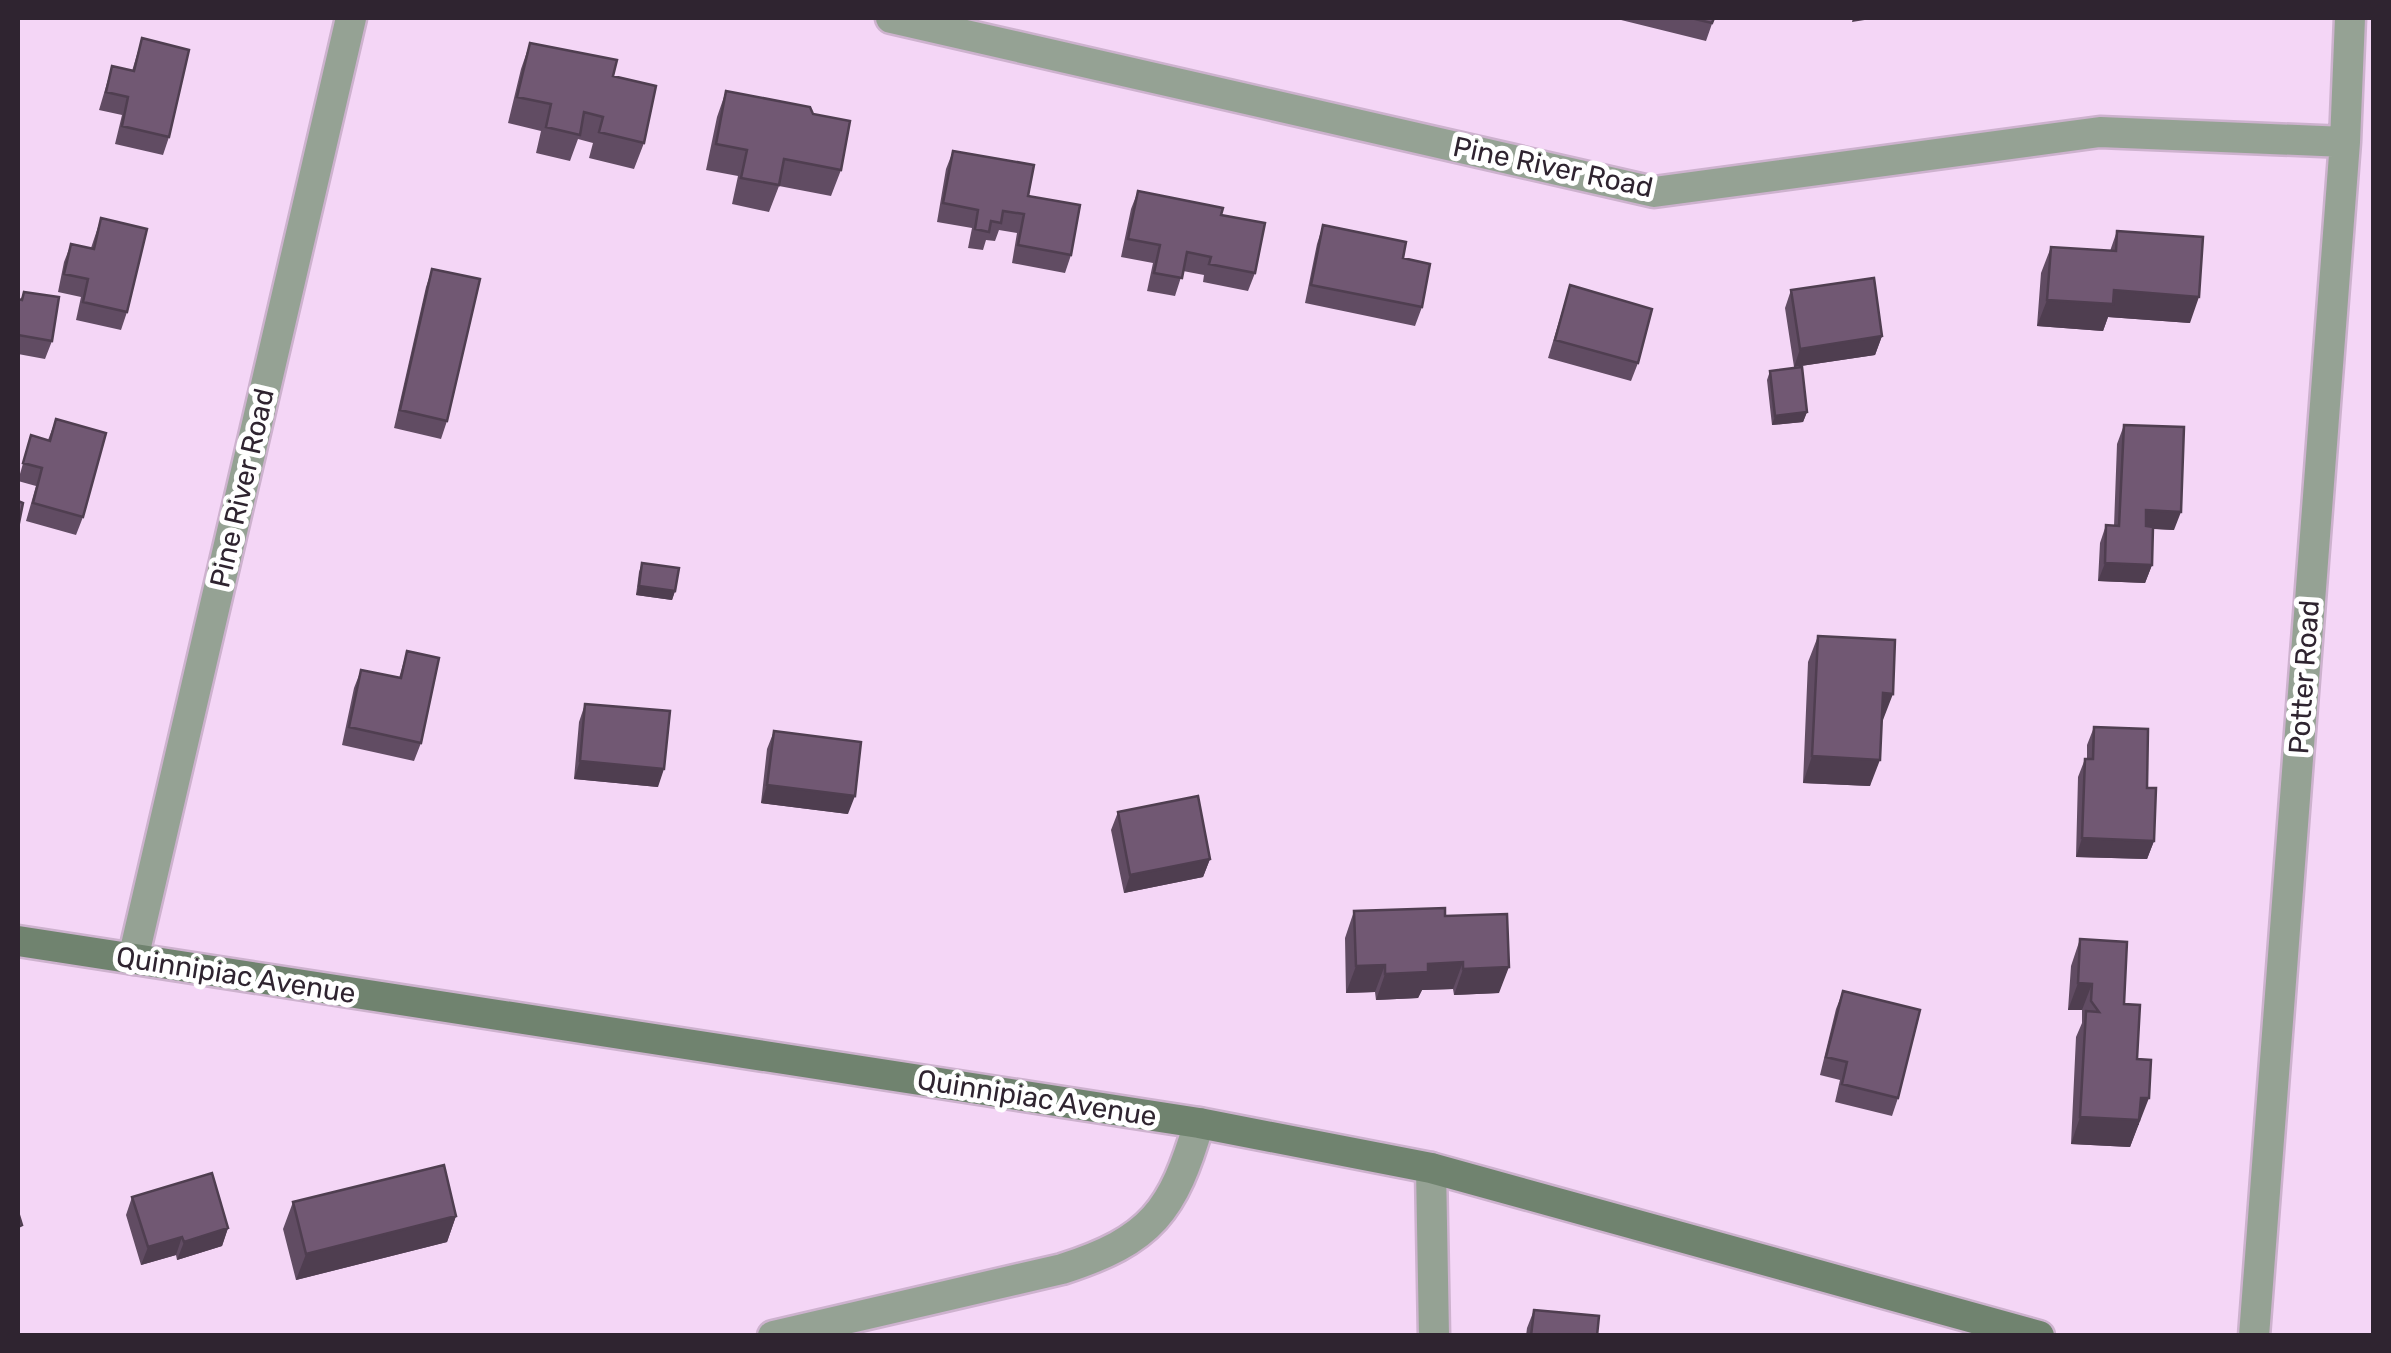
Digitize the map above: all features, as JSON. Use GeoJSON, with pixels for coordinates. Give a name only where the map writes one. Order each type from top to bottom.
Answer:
{"type":"FeatureCollection","features":[{"type":"Feature","properties":{"kind":"main road","name":"Quinnipiac Avenue"},"geometry":{"type":"LineString","coordinates":[[18,941],[1199,1123],[1431,1168],[2039,1336]]}},
{"type":"Feature","properties":{"kind":"street","name":"Pine River Road"},"geometry":{"type":"LineString","coordinates":[[133,959],[351,18]]}},
{"type":"Feature","properties":{"kind":"street","name":"Pine River Road"},"geometry":{"type":"LineString","coordinates":[[892,18],[1654,192],[2100,132],[2345,142]]}},
{"type":"Feature","properties":{"kind":"street","name":"Potter Road"},"geometry":{"type":"LineString","coordinates":[[2254,1336],[2345,142],[2350,18]]}},
{"type":"Feature","properties":{"kind":"street"},"geometry":{"type":"LineString","coordinates":[[773,1336],[1062,1269],[1101,1256],[1136,1236],[1167,1206],[1186,1168],[1199,1123]]}},
{"type":"Feature","properties":{"kind":"street"},"geometry":{"type":"LineString","coordinates":[[1431,1168],[1434,1336]]}},
{"type":"Feature","properties":{"kind":"building"},"geometry":{"type":"Polygon","coordinates":[[[142,38],[189,50],[169,137],[122,126],[128,97],[106,92],[112,66],[134,71],[142,38]]]}},
{"type":"Feature","properties":{"kind":"building"},"geometry":{"type":"Polygon","coordinates":[[[530,43],[617,60],[613,76],[656,86],[644,143],[599,132],[603,117],[584,112],[580,135],[546,127],[551,104],[517,97],[530,43]]]}},
{"type":"Feature","properties":{"kind":"building"},"geometry":{"type":"Polygon","coordinates":[[[726,91],[810,107],[813,114],[850,121],[841,170],[784,159],[779,185],[741,178],[747,150],[716,144],[726,91]]]}},
{"type":"Feature","properties":{"kind":"building"},"geometry":{"type":"Polygon","coordinates":[[[953,151],[1034,165],[1028,196],[1080,205],[1071,255],[1018,245],[1024,214],[1003,211],[1001,223],[991,221],[989,232],[975,229],[978,210],[943,203],[953,151]]]}},
{"type":"Feature","properties":{"kind":"building"},"geometry":{"type":"Polygon","coordinates":[[[1138,191],[1223,208],[1221,215],[1265,223],[1255,273],[1209,264],[1211,257],[1187,252],[1182,278],[1154,273],[1160,245],[1128,239],[1138,191]]]}},
{"type":"Feature","properties":{"kind":"building"},"geometry":{"type":"Polygon","coordinates":[[[101,218],[147,229],[127,312],[83,302],[88,279],[64,274],[71,244],[94,249],[101,218]]]}},
{"type":"Feature","properties":{"kind":"building"},"geometry":{"type":"Polygon","coordinates":[[[1323,225],[1406,242],[1403,258],[1430,264],[1422,307],[1311,285],[1323,225]]]}},
{"type":"Feature","properties":{"kind":"building"},"geometry":{"type":"Polygon","coordinates":[[[2117,231],[2203,237],[2199,297],[2114,290],[2113,304],[2047,300],[2051,247],[2116,251],[2117,231]]]}},
{"type":"Feature","properties":{"kind":"building"},"geometry":{"type":"Polygon","coordinates":[[[432,269],[480,279],[447,421],[400,410],[432,269]]]}},
{"type":"Feature","properties":{"kind":"building"},"geometry":{"type":"Polygon","coordinates":[[[1874,278],[1882,336],[1800,349],[1791,290],[1874,278]]]}},
{"type":"Feature","properties":{"kind":"building"},"geometry":{"type":"Polygon","coordinates":[[[1570,285],[1652,309],[1638,363],[1555,340],[1570,285]]]}},
{"type":"Feature","properties":{"kind":"building"},"geometry":{"type":"Polygon","coordinates":[[[24,292],[59,297],[52,341],[18,335],[18,299],[22,300],[24,292]]]}},
{"type":"Feature","properties":{"kind":"building"},"geometry":{"type":"Polygon","coordinates":[[[1802,367],[1807,412],[1775,416],[1770,371],[1802,367]]]}},
{"type":"Feature","properties":{"kind":"building"},"geometry":{"type":"Polygon","coordinates":[[[56,419],[106,433],[83,517],[33,503],[42,468],[23,463],[31,435],[50,441],[56,419]]]}},
{"type":"Feature","properties":{"kind":"building"},"geometry":{"type":"Polygon","coordinates":[[[2124,425],[2184,427],[2181,512],[2146,510],[2146,526],[2153,527],[2152,565],[2105,563],[2106,525],[2119,526],[2124,425]]]}},
{"type":"Feature","properties":{"kind":"building"},"geometry":{"type":"Polygon","coordinates":[[[18,501],[23,503],[18,528],[18,501]]]}},
{"type":"Feature","properties":{"kind":"building"},"geometry":{"type":"Polygon","coordinates":[[[642,563],[679,568],[675,591],[639,586],[642,563]]]}},
{"type":"Feature","properties":{"kind":"building"},"geometry":{"type":"Polygon","coordinates":[[[1818,636],[1895,640],[1893,694],[1883,693],[1880,760],[1812,756],[1818,636]]]}},
{"type":"Feature","properties":{"kind":"building"},"geometry":{"type":"Polygon","coordinates":[[[407,651],[439,658],[421,743],[349,727],[361,670],[401,678],[407,651]]]}},
{"type":"Feature","properties":{"kind":"building"},"geometry":{"type":"Polygon","coordinates":[[[585,704],[670,711],[664,769],[580,761],[585,704]]]}},
{"type":"Feature","properties":{"kind":"building"},"geometry":{"type":"Polygon","coordinates":[[[2094,727],[2148,729],[2147,788],[2156,788],[2154,841],[2082,838],[2085,759],[2093,759],[2094,727]]]}},
{"type":"Feature","properties":{"kind":"building"},"geometry":{"type":"Polygon","coordinates":[[[774,731],[861,742],[855,796],[767,785],[774,731]]]}},
{"type":"Feature","properties":{"kind":"building"},"geometry":{"type":"Polygon","coordinates":[[[1198,796],[1210,859],[1130,875],[1118,812],[1198,796]]]}},
{"type":"Feature","properties":{"kind":"building"},"geometry":{"type":"Polygon","coordinates":[[[1445,908],[1445,916],[1507,914],[1509,967],[1463,969],[1463,962],[1428,964],[1428,972],[1385,974],[1385,965],[1356,966],[1354,911],[1445,908]]]}},
{"type":"Feature","properties":{"kind":"building"},"geometry":{"type":"Polygon","coordinates":[[[2080,939],[2127,942],[2124,1004],[2140,1005],[2137,1059],[2151,1060],[2149,1098],[2141,1098],[2139,1120],[2080,1117],[2086,1011],[2099,1012],[2091,1001],[2092,984],[2078,983],[2080,939]]]}},
{"type":"Feature","properties":{"kind":"building"},"geometry":{"type":"Polygon","coordinates":[[[1843,991],[1920,1010],[1898,1098],[1842,1084],[1847,1062],[1826,1057],[1843,991]]]}},
{"type":"Feature","properties":{"kind":"building"},"geometry":{"type":"Polygon","coordinates":[[[444,1165],[456,1216],[306,1254],[293,1202],[444,1165]]]}},
{"type":"Feature","properties":{"kind":"building"},"geometry":{"type":"Polygon","coordinates":[[[212,1173],[228,1228],[184,1242],[182,1237],[148,1247],[132,1197],[212,1173]]]}},
{"type":"Feature","properties":{"kind":"building"},"geometry":{"type":"Polygon","coordinates":[[[1534,1310],[1599,1316],[1597,1336],[1531,1336],[1534,1310]]]}}]}
